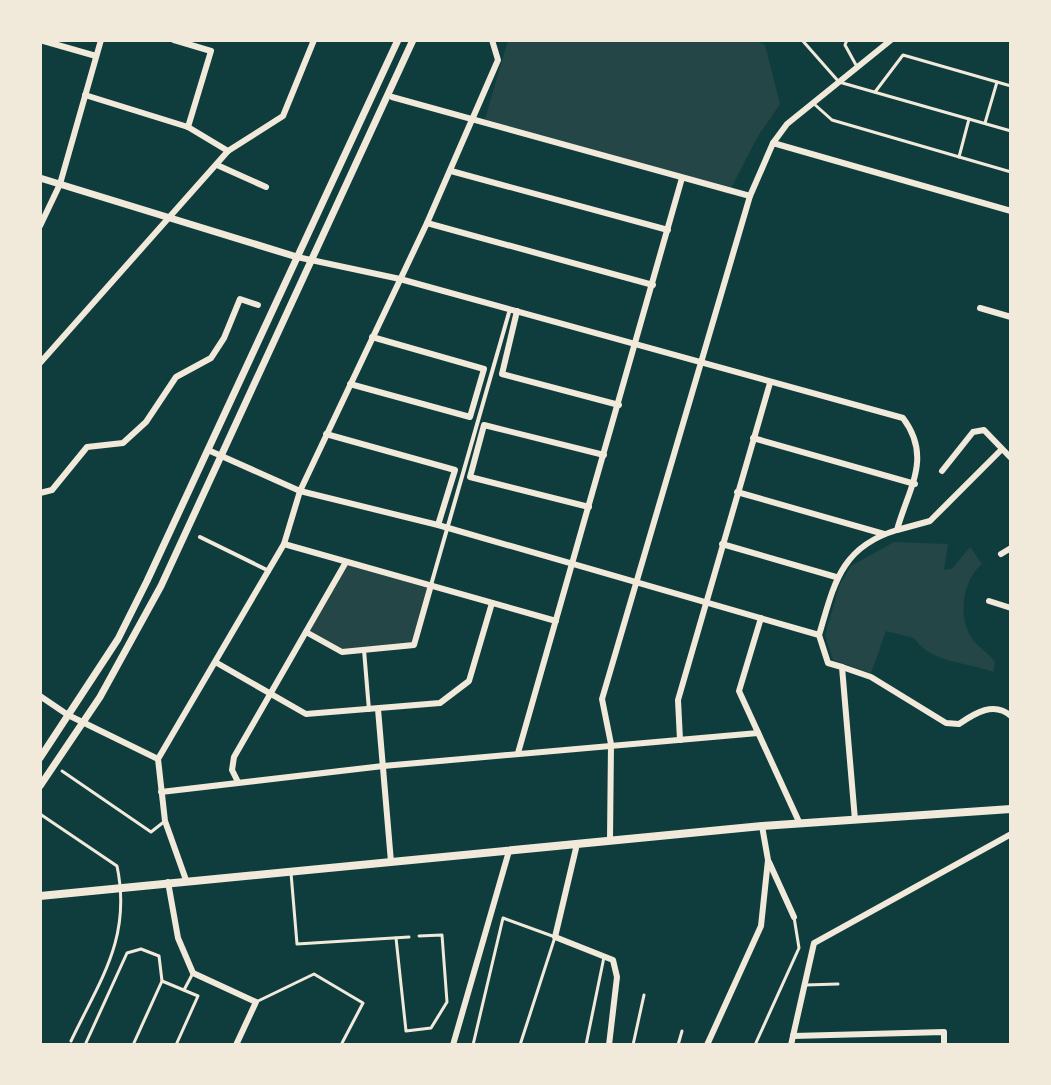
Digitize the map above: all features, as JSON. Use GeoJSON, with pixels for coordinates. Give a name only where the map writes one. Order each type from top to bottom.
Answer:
{"type":"FeatureCollection","features":[{"type":"Feature","properties":{"kind":"main road"},"geometry":{"type":"LineString","coordinates":[[40,896],[762,826],[1011,809]]}},
{"type":"Feature","properties":{"kind":"street"},"geometry":{"type":"LineString","coordinates":[[40,40],[96,56]]}},
{"type":"Feature","properties":{"kind":"street"},"geometry":{"type":"LineString","coordinates":[[40,226],[60,184],[101,40]]}},
{"type":"Feature","properties":{"kind":"street"},"geometry":{"type":"LineString","coordinates":[[174,40],[211,51],[188,127]]}},
{"type":"Feature","properties":{"kind":"street"},"geometry":{"type":"LineString","coordinates":[[40,363],[168,215],[228,151],[283,116],[314,40]]}},
{"type":"Feature","properties":{"kind":"street"},"geometry":{"type":"LineString","coordinates":[[40,758],[118,639],[398,40]]}},
{"type":"Feature","properties":{"kind":"street"},"geometry":{"type":"LineString","coordinates":[[40,786],[83,722],[161,586],[413,40]]}},
{"type":"Feature","properties":{"kind":"street"},"geometry":{"type":"LineString","coordinates":[[186,880],[165,821],[158,759],[284,544],[300,491],[489,88],[498,60],[492,40]]}},
{"type":"Feature","properties":{"kind":"street"},"geometry":{"type":"LineString","coordinates":[[610,840],[611,744],[602,699],[750,196],[773,143],[787,124],[891,40]]}},
{"type":"Feature","properties":{"kind":"street"},"geometry":{"type":"LineString","coordinates":[[85,95],[188,127],[228,151]]}},
{"type":"Feature","properties":{"kind":"street"},"geometry":{"type":"LineString","coordinates":[[392,97],[750,196]]}},
{"type":"Feature","properties":{"kind":"street"},"geometry":{"type":"LineString","coordinates":[[773,143],[1011,211]]}},
{"type":"Feature","properties":{"kind":"street"},"geometry":{"type":"LineString","coordinates":[[217,165],[266,187]]}},
{"type":"Feature","properties":{"kind":"street"},"geometry":{"type":"LineString","coordinates":[[451,171],[668,230]]}},
{"type":"Feature","properties":{"kind":"street"},"geometry":{"type":"LineString","coordinates":[[40,178],[297,257],[400,279],[903,418],[915,435],[915,484],[897,530]]}},
{"type":"Feature","properties":{"kind":"street"},"geometry":{"type":"LineString","coordinates":[[518,753],[682,178]]}},
{"type":"Feature","properties":{"kind":"street"},"geometry":{"type":"LineString","coordinates":[[427,223],[653,285]]}},
{"type":"Feature","properties":{"kind":"street"},"geometry":{"type":"LineString","coordinates":[[40,493],[52,490],[87,447],[123,443],[146,422],[176,377],[211,358],[224,338],[240,299],[258,305]]}},
{"type":"Feature","properties":{"kind":"street"},"geometry":{"type":"LineString","coordinates":[[980,308],[1011,317]]}},
{"type":"Feature","properties":{"kind":"street"},"geometry":{"type":"LineString","coordinates":[[513,310],[502,374],[619,405]]}},
{"type":"Feature","properties":{"kind":"street"},"geometry":{"type":"LineString","coordinates":[[306,632],[342,652],[414,645],[513,310]]}},
{"type":"Feature","properties":{"kind":"street"},"geometry":{"type":"LineString","coordinates":[[350,384],[470,417],[484,369],[372,337]]}},
{"type":"Feature","properties":{"kind":"street"},"geometry":{"type":"LineString","coordinates":[[680,740],[678,700],[770,383]]}},
{"type":"Feature","properties":{"kind":"street"},"geometry":{"type":"LineString","coordinates":[[589,507],[470,477],[484,425],[604,455]]}},
{"type":"Feature","properties":{"kind":"street"},"geometry":{"type":"LineString","coordinates":[[942,471],[973,432],[984,430],[1011,458]]}},
{"type":"Feature","properties":{"kind":"street"},"geometry":{"type":"LineString","coordinates":[[326,434],[455,470],[438,525]]}},
{"type":"Feature","properties":{"kind":"street"},"geometry":{"type":"LineString","coordinates":[[753,438],[915,484]]}},
{"type":"Feature","properties":{"kind":"street"},"geometry":{"type":"LineString","coordinates":[[208,450],[300,491],[438,525],[819,635]]}},
{"type":"Feature","properties":{"kind":"street"},"geometry":{"type":"LineString","coordinates":[[1001,450],[930,521],[884,534],[849,557],[836,577],[819,635],[828,663],[871,677],[946,723],[959,724],[978,711],[996,709],[1011,716]]}},
{"type":"Feature","properties":{"kind":"street"},"geometry":{"type":"LineString","coordinates":[[737,492],[884,534]]}},
{"type":"Feature","properties":{"kind":"street"},"geometry":{"type":"LineString","coordinates":[[200,537],[270,571]]}},
{"type":"Feature","properties":{"kind":"street"},"geometry":{"type":"LineString","coordinates":[[284,544],[556,621]]}},
{"type":"Feature","properties":{"kind":"street"},"geometry":{"type":"LineString","coordinates":[[722,544],[836,577]]}},
{"type":"Feature","properties":{"kind":"street"},"geometry":{"type":"LineString","coordinates":[[1001,554],[1011,548]]}},
{"type":"Feature","properties":{"kind":"street"},"geometry":{"type":"LineString","coordinates":[[238,782],[232,770],[234,757],[346,562]]}},
{"type":"Feature","properties":{"kind":"street"},"geometry":{"type":"LineString","coordinates":[[989,601],[1011,608]]}},
{"type":"Feature","properties":{"kind":"street"},"geometry":{"type":"LineString","coordinates":[[217,663],[306,714],[440,703],[469,681],[492,603]]}},
{"type":"Feature","properties":{"kind":"street"},"geometry":{"type":"LineString","coordinates":[[761,618],[739,691],[800,824]]}},
{"type":"Feature","properties":{"kind":"street"},"geometry":{"type":"LineString","coordinates":[[364,650],[369,710]]}},
{"type":"Feature","properties":{"kind":"street"},"geometry":{"type":"LineString","coordinates":[[842,667],[855,820]]}},
{"type":"Feature","properties":{"kind":"street"},"geometry":{"type":"LineString","coordinates":[[40,696],[68,715],[158,759]]}},
{"type":"Feature","properties":{"kind":"street"},"geometry":{"type":"LineString","coordinates":[[378,709],[391,862]]}},
{"type":"Feature","properties":{"kind":"street"},"geometry":{"type":"LineString","coordinates":[[161,792],[383,766],[758,733]]}},
{"type":"Feature","properties":{"kind":"street"},"geometry":{"type":"LineString","coordinates":[[762,826],[768,860],[794,917]]}},
{"type":"Feature","properties":{"kind":"street"},"geometry":{"type":"LineString","coordinates":[[791,1045],[814,943],[1011,834]]}},
{"type":"Feature","properties":{"kind":"street"},"geometry":{"type":"LineString","coordinates":[[577,844],[555,937],[613,960],[617,977],[609,1045]]}},
{"type":"Feature","properties":{"kind":"street"},"geometry":{"type":"LineString","coordinates":[[453,1045],[509,851]]}},
{"type":"Feature","properties":{"kind":"street"},"geometry":{"type":"LineString","coordinates":[[707,1045],[761,926],[768,860]]}},
{"type":"Feature","properties":{"kind":"street"},"geometry":{"type":"LineString","coordinates":[[168,882],[178,938],[193,973],[256,1002],[236,1045]]}},
{"type":"Feature","properties":{"kind":"street"},"geometry":{"type":"LineString","coordinates":[[793,1036],[944,1032],[944,1045]]}},
{"type":"Feature","properties":{"kind":"lane"},"geometry":{"type":"LineString","coordinates":[[802,40],[839,82],[1011,131]]}},
{"type":"Feature","properties":{"kind":"lane"},"geometry":{"type":"LineString","coordinates":[[847,40],[845,45],[857,67]]}},
{"type":"Feature","properties":{"kind":"lane"},"geometry":{"type":"LineString","coordinates":[[875,92],[903,55],[1011,86]]}},
{"type":"Feature","properties":{"kind":"lane"},"geometry":{"type":"LineString","coordinates":[[985,123],[997,82]]}},
{"type":"Feature","properties":{"kind":"lane"},"geometry":{"type":"LineString","coordinates":[[813,103],[832,120],[1011,172]]}},
{"type":"Feature","properties":{"kind":"lane"},"geometry":{"type":"LineString","coordinates":[[959,157],[969,119]]}},
{"type":"Feature","properties":{"kind":"lane"},"geometry":{"type":"LineString","coordinates":[[62,771],[151,832],[165,821]]}},
{"type":"Feature","properties":{"kind":"lane"},"geometry":{"type":"LineString","coordinates":[[40,814],[117,866],[121,887],[119,942],[71,1041]]}},
{"type":"Feature","properties":{"kind":"lane"},"geometry":{"type":"LineString","coordinates":[[291,870],[297,944],[409,937]]}},
{"type":"Feature","properties":{"kind":"lane"},"geometry":{"type":"LineString","coordinates":[[755,1045],[799,948],[794,917]]}},
{"type":"Feature","properties":{"kind":"lane"},"geometry":{"type":"LineString","coordinates":[[473,1045],[503,918],[555,937],[520,1045]]}},
{"type":"Feature","properties":{"kind":"lane"},"geometry":{"type":"LineString","coordinates":[[396,938],[406,1031],[431,1028],[447,1002],[442,935],[419,936]]}},
{"type":"Feature","properties":{"kind":"lane"},"geometry":{"type":"LineString","coordinates":[[85,1045],[127,953],[141,949],[159,956],[162,981],[133,1045]]}},
{"type":"Feature","properties":{"kind":"lane"},"geometry":{"type":"LineString","coordinates":[[586,1045],[604,957]]}},
{"type":"Feature","properties":{"kind":"lane"},"geometry":{"type":"LineString","coordinates":[[184,990],[193,973]]}},
{"type":"Feature","properties":{"kind":"lane"},"geometry":{"type":"LineString","coordinates":[[256,1002],[314,974],[363,1003],[341,1045]]}},
{"type":"Feature","properties":{"kind":"lane"},"geometry":{"type":"LineString","coordinates":[[162,981],[198,996],[176,1045]]}},
{"type":"Feature","properties":{"kind":"lane"},"geometry":{"type":"LineString","coordinates":[[805,985],[838,984]]}},
{"type":"Feature","properties":{"kind":"lane"},"geometry":{"type":"LineString","coordinates":[[633,1045],[644,995]]}},
{"type":"Feature","properties":{"kind":"lane"},"geometry":{"type":"LineString","coordinates":[[678,1045],[682,1031]]}},
{"type":"Feature","properties":{"kind":"shaded area"},"geometry":{"type":"Polygon","coordinates":[[[508,40],[757,40],[765,45],[780,104],[758,136],[728,194],[485,119],[508,40]]]}},
{"type":"Feature","properties":{"kind":"shaded area"},"geometry":{"type":"Polygon","coordinates":[[[894,542],[948,544],[944,570],[952,569],[970,547],[982,564],[966,590],[965,622],[973,640],[995,662],[993,672],[940,657],[930,653],[914,638],[886,631],[871,673],[833,660],[825,635],[840,584],[851,566],[894,542]]]}},
{"type":"Feature","properties":{"kind":"shaded area"},"geometry":{"type":"Polygon","coordinates":[[[346,562],[431,585],[414,645],[342,652],[306,632],[346,562]]]}}]}
